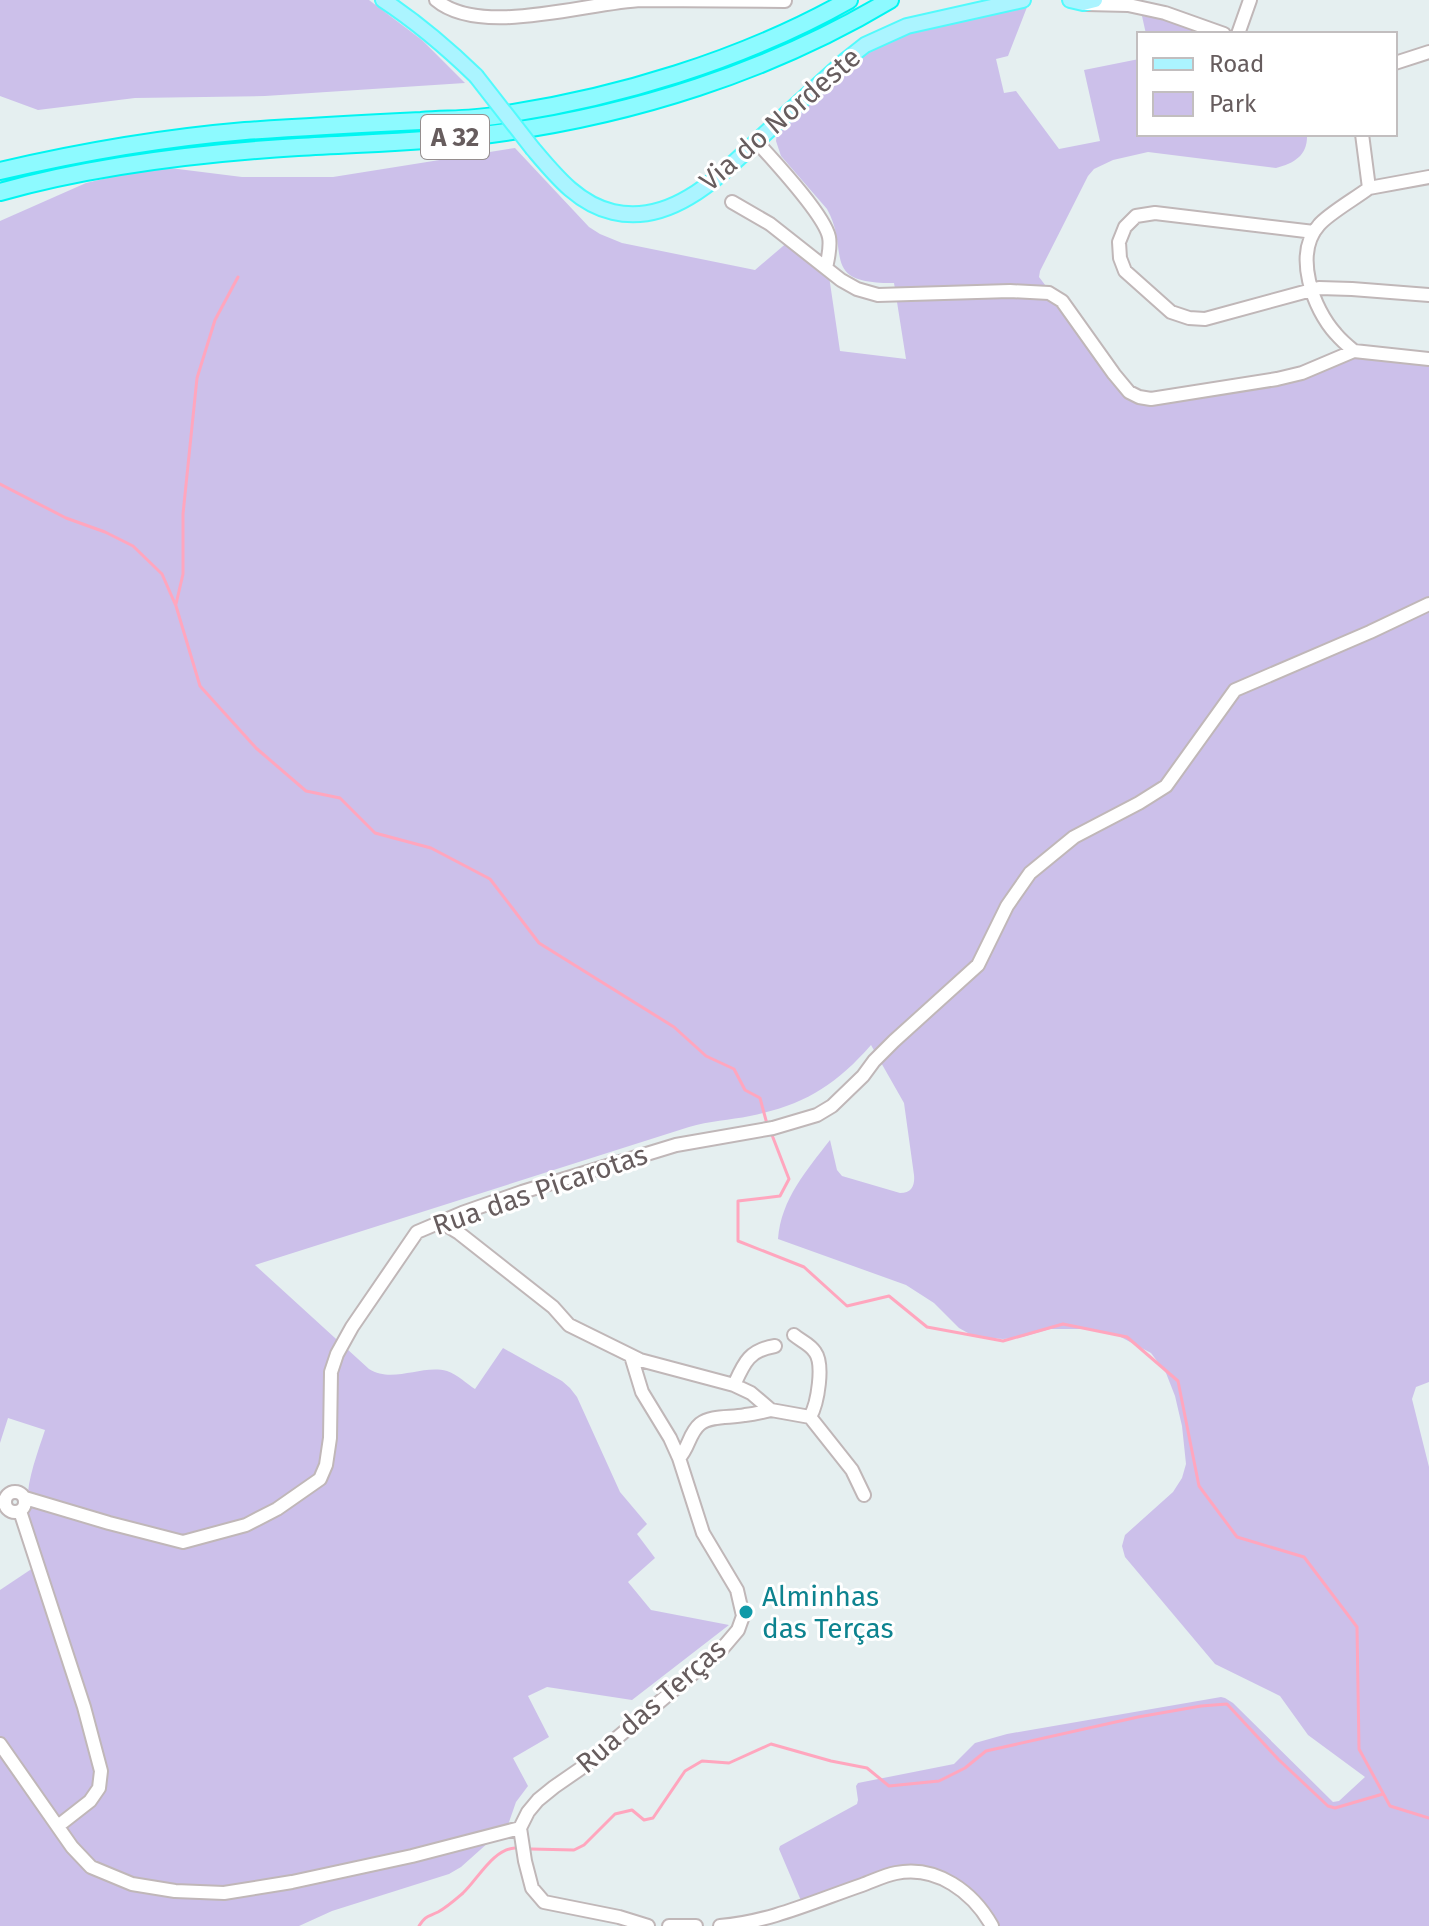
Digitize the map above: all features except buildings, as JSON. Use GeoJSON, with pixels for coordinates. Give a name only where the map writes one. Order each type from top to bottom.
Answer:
{"type":"FeatureCollection","features":[{"type":"Feature","properties":{"kind":"highway","name":"A 32"},"geometry":{"type":"LineString","coordinates":[[0,171],[71,155],[176,139],[491,117],[533,109],[675,75],[749,48],[849,0]]}},
{"type":"Feature","properties":{"kind":"highway","name":"A 32"},"geometry":{"type":"LineString","coordinates":[[0,192],[109,168],[182,158],[490,134],[548,125],[684,91],[756,65],[842,26],[890,0]]}},
{"type":"Feature","properties":{"kind":"main road","name":"Via do Nordeste"},"geometry":{"type":"LineString","coordinates":[[383,0],[417,22],[476,76],[533,149],[577,195],[612,212],[636,215],[686,199],[713,181],[865,45],[907,26],[1023,0]]}},
{"type":"Feature","properties":{"kind":"street"},"geometry":{"type":"LineString","coordinates":[[436,0],[444,6],[475,16],[507,18],[642,0],[785,1]]}},
{"type":"Feature","properties":{"kind":"street"},"geometry":{"type":"LineString","coordinates":[[1239,32],[1250,0]]}},
{"type":"Feature","properties":{"kind":"street"},"geometry":{"type":"LineString","coordinates":[[1083,1],[1124,2],[1218,32]]}},
{"type":"Feature","properties":{"kind":"street"},"geometry":{"type":"LineString","coordinates":[[1397,62],[1429,52]]}},
{"type":"Feature","properties":{"kind":"street"},"geometry":{"type":"LineString","coordinates":[[1362,136],[1369,188]]}},
{"type":"Feature","properties":{"kind":"street"},"geometry":{"type":"LineString","coordinates":[[756,141],[798,189],[824,225],[829,236],[826,268]]}},
{"type":"Feature","properties":{"kind":"street"},"geometry":{"type":"LineString","coordinates":[[1354,351],[1334,333],[1319,308],[1306,261],[1310,238],[1319,223],[1369,188],[1429,177]]}},
{"type":"Feature","properties":{"kind":"street"},"geometry":{"type":"LineString","coordinates":[[732,202],[770,224],[849,284],[878,295],[1010,291],[1049,293],[1062,301],[1114,374],[1129,392],[1139,397],[1151,399],[1277,379],[1302,373],[1354,351],[1429,359]]}},
{"type":"Feature","properties":{"kind":"street"},"geometry":{"type":"LineString","coordinates":[[1314,232],[1155,213],[1136,216],[1125,227],[1119,242],[1120,258],[1125,271],[1171,312],[1189,318],[1205,319],[1312,289],[1429,295]]}},
{"type":"Feature","properties":{"kind":"street","name":"Rua das Picarotas"},"geometry":{"type":"LineString","coordinates":[[25,1498],[183,1542],[246,1525],[277,1509],[320,1479],[326,1465],[330,1438],[331,1372],[337,1354],[417,1232],[522,1192],[676,1145],[773,1128],[817,1115],[832,1106],[894,1041],[978,965],[1007,906],[1030,873],[1074,837],[1166,786],[1235,690],[1429,604]]}},
{"type":"Feature","properties":{"kind":"street"},"geometry":{"type":"LineString","coordinates":[[441,1222],[553,1307],[569,1325],[631,1356],[734,1385],[751,1393],[771,1410]]}},
{"type":"Feature","properties":{"kind":"street"},"geometry":{"type":"LineString","coordinates":[[794,1335],[818,1354],[817,1397],[810,1417]]}},
{"type":"Feature","properties":{"kind":"street"},"geometry":{"type":"LineString","coordinates":[[734,1385],[754,1352],[775,1346]]}},
{"type":"Feature","properties":{"kind":"street","name":"Rua das Terças"},"geometry":{"type":"LineString","coordinates":[[520,1828],[538,1800],[580,1769],[721,1650],[738,1630],[743,1616],[737,1590],[703,1533],[679,1458],[642,1392],[631,1356]]}},
{"type":"Feature","properties":{"kind":"street"},"geometry":{"type":"LineString","coordinates":[[679,1458],[701,1424],[712,1419],[771,1410],[810,1417],[852,1470],[864,1495]]}},
{"type":"Feature","properties":{"kind":"street"},"geometry":{"type":"LineString","coordinates":[[18,1492],[25,1498],[25,1506],[20,1511],[11,1512],[4,1499],[18,1492]]}},
{"type":"Feature","properties":{"kind":"street"},"geometry":{"type":"LineString","coordinates":[[20,1511],[84,1707],[101,1771],[99,1788],[90,1801],[58,1826]]}},
{"type":"Feature","properties":{"kind":"street"},"geometry":{"type":"LineString","coordinates":[[0,1744],[72,1847],[91,1867],[132,1884],[175,1891],[224,1893],[412,1856],[520,1828],[532,1888],[544,1902],[648,1926]]}},
{"type":"Feature","properties":{"kind":"street"},"geometry":{"type":"LineString","coordinates":[[720,1926],[783,1914],[897,1872],[923,1872],[942,1877],[970,1896],[992,1926]]}},
{"type":"Feature","properties":{"kind":"street"},"geometry":{"type":"LineString","coordinates":[[669,1926],[696,1926]]}},
{"type":"Feature","properties":{"kind":"green space"},"geometry":{"type":"Polygon","coordinates":[[[0,0],[369,0],[422,40],[465,83],[265,96],[135,98],[38,110],[0,96],[0,0]]]}},
{"type":"Feature","properties":{"kind":"green space"},"geometry":{"type":"Polygon","coordinates":[[[1029,2],[1008,56],[996,59],[1004,93],[1016,91],[1059,149],[1100,141],[1084,70],[1137,59],[1137,136],[1307,136],[1303,153],[1289,164],[1276,168],[1148,152],[1113,160],[1094,169],[1088,176],[1039,277],[1124,388],[1147,396],[1285,371],[1348,349],[1429,352],[1429,1382],[1416,1387],[1412,1399],[1429,1467],[1429,1926],[998,1926],[971,1891],[953,1878],[932,1869],[802,1903],[780,1846],[857,1804],[858,1783],[954,1764],[975,1743],[1007,1734],[1221,1697],[1233,1703],[1333,1802],[1339,1801],[1365,1777],[1308,1735],[1280,1696],[1215,1664],[1125,1557],[1122,1546],[1125,1535],[1173,1492],[1186,1464],[1175,1396],[1166,1373],[1151,1353],[1117,1335],[1092,1329],[1050,1329],[1003,1339],[975,1337],[959,1328],[934,1303],[906,1285],[778,1239],[790,1198],[830,1140],[837,1170],[842,1176],[900,1193],[907,1192],[913,1185],[904,1103],[871,1045],[831,1083],[787,1106],[689,1127],[255,1265],[369,1369],[378,1373],[447,1371],[475,1389],[503,1348],[562,1381],[577,1397],[620,1492],[647,1524],[637,1534],[655,1558],[628,1582],[651,1610],[729,1625],[632,1700],[547,1687],[528,1696],[549,1737],[513,1758],[528,1786],[516,1802],[508,1825],[449,1874],[332,1911],[299,1926],[0,1926],[0,1590],[42,1562],[29,1518],[28,1496],[31,1474],[45,1430],[8,1418],[0,1443],[0,221],[86,183],[137,171],[170,168],[242,177],[333,177],[515,148],[589,227],[622,243],[755,270],[789,241],[829,276],[840,351],[906,359],[894,283],[870,282],[855,278],[846,271],[827,209],[781,156],[776,141],[777,133],[827,83],[885,38],[1029,2]]]}},
{"type":"Feature","properties":{"kind":"green space"},"geometry":{"type":"Polygon","coordinates":[[[1142,16],[1163,18],[1201,32],[1146,32],[1142,16]]]}},
{"type":"Feature","properties":{"kind":"waterway"},"geometry":{"type":"LineString","coordinates":[[176,604],[183,574],[183,514],[197,378],[215,320],[238,277]]}},
{"type":"Feature","properties":{"kind":"waterway"},"geometry":{"type":"LineString","coordinates":[[0,484],[66,518],[133,546],[162,574],[176,606],[200,686],[256,748],[306,791],[340,798],[375,833],[431,848],[490,879],[539,943],[674,1027],[706,1056],[734,1069],[745,1090],[760,1098],[767,1124]]}},
{"type":"Feature","properties":{"kind":"waterway"},"geometry":{"type":"LineString","coordinates":[[772,1135],[789,1179],[780,1196],[738,1201],[738,1241],[804,1267],[847,1306],[889,1296],[927,1327],[1003,1341],[1063,1324],[1127,1337],[1178,1381],[1199,1486],[1237,1537],[1304,1557],[1357,1627],[1359,1749],[1390,1806],[1429,1818]]}},
{"type":"Feature","properties":{"kind":"waterway"},"geometry":{"type":"LineString","coordinates":[[531,1849],[574,1850],[584,1845],[615,1814],[632,1810],[644,1820],[653,1818],[685,1771],[702,1761],[729,1763],[771,1744],[867,1768],[889,1786],[939,1781],[965,1768],[986,1751],[1138,1717],[1227,1704],[1278,1759],[1328,1806],[1335,1808],[1383,1794]]}},
{"type":"Feature","properties":{"kind":"waterway"},"geometry":{"type":"LineString","coordinates":[[419,1926],[425,1918],[445,1908],[463,1893],[500,1853],[515,1848]]}},
{"type":"Feature","properties":{"kind":"place","name":"Alminhas das Terças"},"geometry":{"type":"Point","coordinates":[746,1612]}}]}
